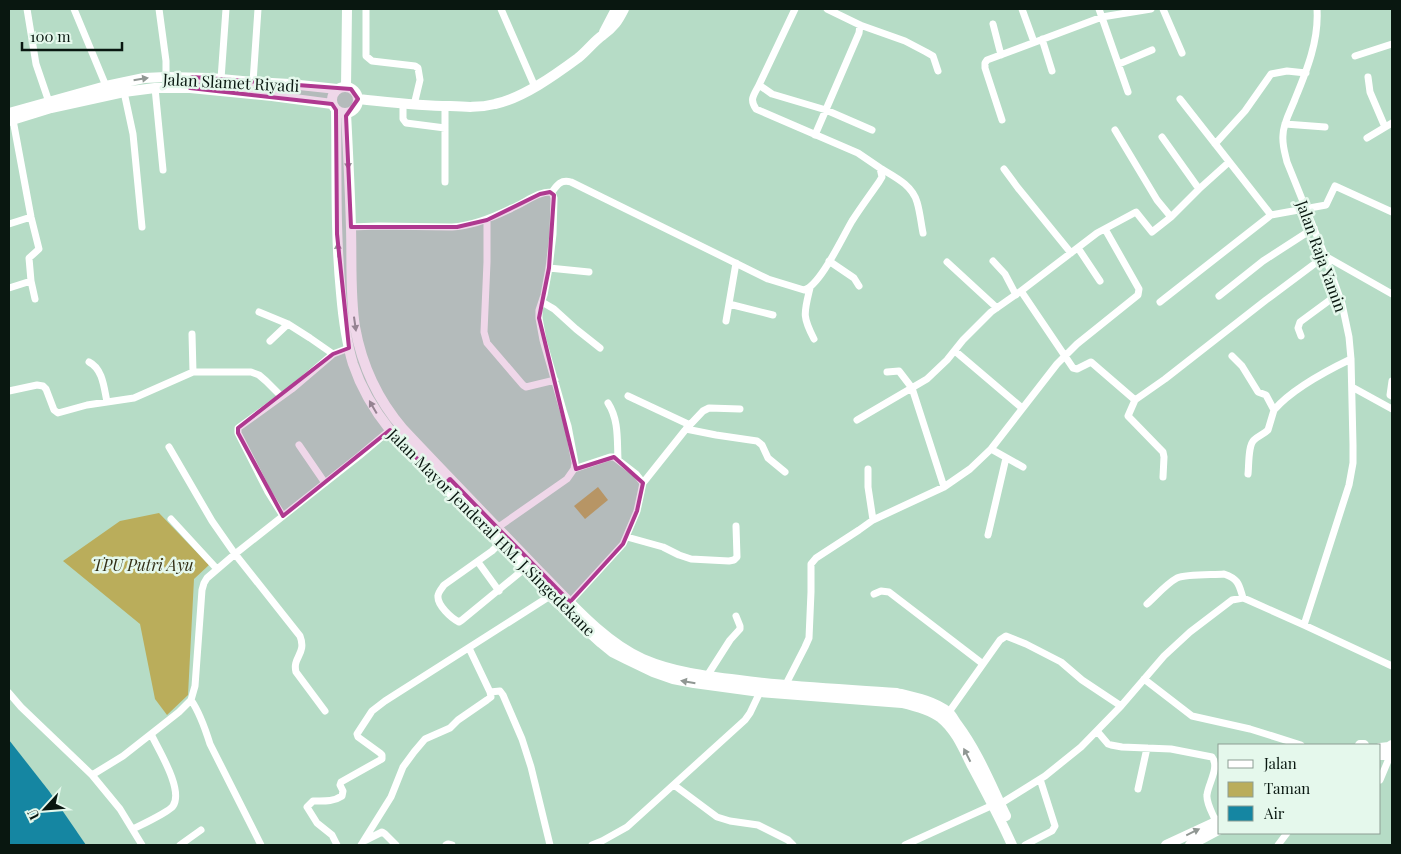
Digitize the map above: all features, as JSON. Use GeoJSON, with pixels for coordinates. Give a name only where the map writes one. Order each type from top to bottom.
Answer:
{"type":"FeatureCollection","features":[{"type":"Feature","properties":{"kind":"main road"},"geometry":{"type":"LineString","coordinates":[[342,88],[347,9]]}},
{"type":"Feature","properties":{"kind":"main road"},"geometry":{"type":"LineString","coordinates":[[602,35],[616,9]]}},
{"type":"Feature","properties":{"kind":"main road"},"geometry":{"type":"LineString","coordinates":[[358,99],[414,105],[480,107],[497,104],[535,87],[567,66],[614,26],[624,9]]}},
{"type":"Feature","properties":{"kind":"main road","name":"Jalan Slamet Riyadi"},"geometry":{"type":"LineString","coordinates":[[10,118],[48,102],[144,78],[192,77],[342,88]]}},
{"type":"Feature","properties":{"kind":"main road"},"geometry":{"type":"LineString","coordinates":[[190,88],[192,77]]}},
{"type":"Feature","properties":{"kind":"main road","name":"Jalan Slamet Riyadi"},"geometry":{"type":"LineString","coordinates":[[10,118],[124,92],[155,88],[190,88],[272,96],[338,109]]}},
{"type":"Feature","properties":{"kind":"main road"},"geometry":{"type":"LineString","coordinates":[[342,88],[351,89],[355,92],[358,99],[355,109],[338,109],[332,96],[342,88]]}},
{"type":"Feature","properties":{"kind":"main road","name":"Jalan Mayor Jenderal HM. J.Singedekane"},"geometry":{"type":"LineString","coordinates":[[338,109],[351,227],[352,292],[355,326],[368,375],[390,414],[499,544],[550,596],[612,652],[673,679],[760,692],[902,703],[917,706],[937,715],[951,727],[960,741],[1019,845]]}},
{"type":"Feature","properties":{"kind":"main road","name":"Jalan Mayor Jenderal HM. J.Singedekane"},"geometry":{"type":"LineString","coordinates":[[338,109],[337,234],[342,301],[349,348],[354,366],[364,391],[375,411],[390,430],[446,482]]}},
{"type":"Feature","properties":{"kind":"main road","name":"Jalan Mayor Jenderal HM. J.Singedekane"},"geometry":{"type":"LineString","coordinates":[[458,495],[497,528],[570,602],[607,636],[624,649],[643,659],[675,670],[707,676],[785,686],[897,693],[913,696],[949,712],[976,752],[1012,845]]}},
{"type":"Feature","properties":{"kind":"main road"},"geometry":{"type":"LineString","coordinates":[[1166,845],[1218,824]]}},
{"type":"Feature","properties":{"kind":"main road"},"geometry":{"type":"LineString","coordinates":[[1190,845],[1218,824]]}},
{"type":"Feature","properties":{"kind":"street"},"geometry":{"type":"LineString","coordinates":[[27,9],[36,64],[48,102]]}},
{"type":"Feature","properties":{"kind":"street"},"geometry":{"type":"LineString","coordinates":[[74,9],[106,86]]}},
{"type":"Feature","properties":{"kind":"street"},"geometry":{"type":"LineString","coordinates":[[160,9],[166,77]]}},
{"type":"Feature","properties":{"kind":"street"},"geometry":{"type":"LineString","coordinates":[[221,79],[226,9]]}},
{"type":"Feature","properties":{"kind":"street"},"geometry":{"type":"LineString","coordinates":[[253,82],[258,9]]}},
{"type":"Feature","properties":{"kind":"street"},"geometry":{"type":"LineString","coordinates":[[366,9],[365,54],[372,61],[415,66],[418,68],[420,80],[414,105]]}},
{"type":"Feature","properties":{"kind":"street"},"geometry":{"type":"LineString","coordinates":[[502,9],[535,87]]}},
{"type":"Feature","properties":{"kind":"street"},"geometry":{"type":"LineString","coordinates":[[795,9],[752,103],[756,109],[858,153],[896,177],[906,185],[918,204],[923,233]]}},
{"type":"Feature","properties":{"kind":"street"},"geometry":{"type":"LineString","coordinates":[[827,9],[860,25],[905,40],[933,56],[938,71]]}},
{"type":"Feature","properties":{"kind":"street"},"geometry":{"type":"LineString","coordinates":[[1022,9],[1034,42]]}},
{"type":"Feature","properties":{"kind":"street"},"geometry":{"type":"LineString","coordinates":[[1099,9],[1128,92]]}},
{"type":"Feature","properties":{"kind":"street"},"geometry":{"type":"LineString","coordinates":[[1002,120],[985,63],[987,60],[1102,17],[1151,9]]}},
{"type":"Feature","properties":{"kind":"street"},"geometry":{"type":"LineString","coordinates":[[1163,9],[1182,53]]}},
{"type":"Feature","properties":{"kind":"street","name":"Jalan Raja Yamin"},"geometry":{"type":"LineString","coordinates":[[1304,625],[1349,486],[1353,464],[1349,337],[1338,294],[1325,256],[1287,162],[1282,135],[1306,73],[1315,38],[1317,9]]}},
{"type":"Feature","properties":{"kind":"street"},"geometry":{"type":"LineString","coordinates":[[993,24],[1000,55]]}},
{"type":"Feature","properties":{"kind":"street"},"geometry":{"type":"LineString","coordinates":[[815,135],[859,33],[860,25]]}},
{"type":"Feature","properties":{"kind":"street"},"geometry":{"type":"LineString","coordinates":[[1042,39],[1052,71]]}},
{"type":"Feature","properties":{"kind":"street"},"geometry":{"type":"LineString","coordinates":[[1355,56],[1392,44]]}},
{"type":"Feature","properties":{"kind":"street"},"geometry":{"type":"LineString","coordinates":[[1119,64],[1152,50]]}},
{"type":"Feature","properties":{"kind":"street"},"geometry":{"type":"LineString","coordinates":[[1215,144],[1245,111],[1271,74],[1287,71],[1306,73]]}},
{"type":"Feature","properties":{"kind":"street"},"geometry":{"type":"LineString","coordinates":[[1367,138],[1389,125],[1370,92],[1368,77]]}},
{"type":"Feature","properties":{"kind":"street"},"geometry":{"type":"LineString","coordinates":[[759,85],[772,94],[826,110],[872,130]]}},
{"type":"Feature","properties":{"kind":"street"},"geometry":{"type":"LineString","coordinates":[[155,88],[163,170]]}},
{"type":"Feature","properties":{"kind":"street"},"geometry":{"type":"LineString","coordinates":[[124,92],[132,134],[142,227]]}},
{"type":"Feature","properties":{"kind":"street"},"geometry":{"type":"LineString","coordinates":[[1180,99],[1271,215]]}},
{"type":"Feature","properties":{"kind":"street"},"geometry":{"type":"LineString","coordinates":[[403,104],[403,119],[406,123],[445,128]]}},
{"type":"Feature","properties":{"kind":"street"},"geometry":{"type":"LineString","coordinates":[[445,106],[445,182]]}},
{"type":"Feature","properties":{"kind":"street"},"geometry":{"type":"LineString","coordinates":[[10,118],[39,249],[29,258],[35,299]]}},
{"type":"Feature","properties":{"kind":"street"},"geometry":{"type":"LineString","coordinates":[[1285,124],[1324,127]]}},
{"type":"Feature","properties":{"kind":"street"},"geometry":{"type":"LineString","coordinates":[[1115,130],[1157,200],[1171,218]]}},
{"type":"Feature","properties":{"kind":"street"},"geometry":{"type":"LineString","coordinates":[[1162,137],[1199,189]]}},
{"type":"Feature","properties":{"kind":"street"},"geometry":{"type":"LineString","coordinates":[[857,420],[927,379],[991,312],[1097,233],[1136,212],[1152,232],[1171,218],[1229,162]]}},
{"type":"Feature","properties":{"kind":"street"},"geometry":{"type":"LineString","coordinates":[[814,339],[806,324],[805,314],[810,288],[882,177],[880,168]]}},
{"type":"Feature","properties":{"kind":"street"},"geometry":{"type":"LineString","coordinates":[[1004,170],[1071,253]]}},
{"type":"Feature","properties":{"kind":"street"},"geometry":{"type":"LineString","coordinates":[[351,227],[458,227],[487,220],[540,194],[552,192],[562,181],[571,182],[768,279],[804,290],[810,288]]}},
{"type":"Feature","properties":{"kind":"street"},"geometry":{"type":"LineString","coordinates":[[1160,302],[1271,215],[1327,204],[1334,187],[1337,186],[1392,212]]}},
{"type":"Feature","properties":{"kind":"street"},"geometry":{"type":"LineString","coordinates":[[497,528],[567,479],[574,470],[575,464],[568,426],[540,326],[539,310],[549,268],[553,234],[554,198],[552,192]]}},
{"type":"Feature","properties":{"kind":"street"},"geometry":{"type":"LineString","coordinates":[[9,224],[31,217]]}},
{"type":"Feature","properties":{"kind":"street"},"geometry":{"type":"LineString","coordinates":[[487,220],[484,332],[486,339],[522,385],[526,386],[555,380]]}},
{"type":"Feature","properties":{"kind":"street"},"geometry":{"type":"LineString","coordinates":[[1219,296],[1263,261],[1314,228]]}},
{"type":"Feature","properties":{"kind":"street"},"geometry":{"type":"LineString","coordinates":[[785,686],[808,638],[811,564],[822,554],[873,520],[944,487],[970,469],[991,449],[1064,357],[1139,293],[1139,289],[1104,229]]}},
{"type":"Feature","properties":{"kind":"street"},"geometry":{"type":"LineString","coordinates":[[1078,248],[1100,281]]}},
{"type":"Feature","properties":{"kind":"street"},"geometry":{"type":"LineString","coordinates":[[1163,477],[1163,452],[1128,416],[1135,400],[1325,256],[1392,294]]}},
{"type":"Feature","properties":{"kind":"street"},"geometry":{"type":"LineString","coordinates":[[829,261],[854,278],[859,286]]}},
{"type":"Feature","properties":{"kind":"street"},"geometry":{"type":"LineString","coordinates":[[993,261],[1005,274],[1074,369],[1090,362],[1092,363],[1135,400]]}},
{"type":"Feature","properties":{"kind":"street"},"geometry":{"type":"LineString","coordinates":[[947,262],[997,308]]}},
{"type":"Feature","properties":{"kind":"street"},"geometry":{"type":"LineString","coordinates":[[726,321],[736,263]]}},
{"type":"Feature","properties":{"kind":"street"},"geometry":{"type":"LineString","coordinates":[[549,268],[588,272]]}},
{"type":"Feature","properties":{"kind":"street"},"geometry":{"type":"LineString","coordinates":[[9,288],[31,281]]}},
{"type":"Feature","properties":{"kind":"street"},"geometry":{"type":"LineString","coordinates":[[1301,336],[1298,328],[1300,322],[1338,294]]}},
{"type":"Feature","properties":{"kind":"street"},"geometry":{"type":"LineString","coordinates":[[542,302],[554,309],[600,348]]}},
{"type":"Feature","properties":{"kind":"street"},"geometry":{"type":"LineString","coordinates":[[729,304],[773,314]]}},
{"type":"Feature","properties":{"kind":"street"},"geometry":{"type":"LineString","coordinates":[[259,312],[288,324],[333,354]]}},
{"type":"Feature","properties":{"kind":"street"},"geometry":{"type":"LineString","coordinates":[[270,341],[288,324]]}},
{"type":"Feature","properties":{"kind":"street"},"geometry":{"type":"LineString","coordinates":[[192,334],[193,372]]}},
{"type":"Feature","properties":{"kind":"street"},"geometry":{"type":"LineString","coordinates":[[283,516],[268,492],[238,428],[292,389],[333,354],[349,348]]}},
{"type":"Feature","properties":{"kind":"street"},"geometry":{"type":"LineString","coordinates":[[955,351],[1022,408]]}},
{"type":"Feature","properties":{"kind":"street"},"geometry":{"type":"LineString","coordinates":[[1232,356],[1242,366],[1258,392],[1266,395],[1274,410]]}},
{"type":"Feature","properties":{"kind":"street"},"geometry":{"type":"LineString","coordinates":[[1248,474],[1251,444],[1268,430],[1274,410],[1286,398],[1311,381],[1351,359]]}},
{"type":"Feature","properties":{"kind":"street"},"geometry":{"type":"LineString","coordinates":[[89,362],[94,364],[99,371],[108,402]]}},
{"type":"Feature","properties":{"kind":"street"},"geometry":{"type":"LineString","coordinates":[[887,372],[899,371],[912,388],[944,487]]}},
{"type":"Feature","properties":{"kind":"street"},"geometry":{"type":"LineString","coordinates":[[9,391],[37,385],[43,386],[54,410],[58,413],[87,405],[134,398],[193,372],[252,372],[259,375],[281,396]]}},
{"type":"Feature","properties":{"kind":"street"},"geometry":{"type":"LineString","coordinates":[[1392,381],[1390,395],[1392,396]]}},
{"type":"Feature","properties":{"kind":"street"},"geometry":{"type":"LineString","coordinates":[[1352,387],[1392,409]]}},
{"type":"Feature","properties":{"kind":"street"},"geometry":{"type":"LineString","coordinates":[[628,396],[688,427],[716,435],[757,441],[762,445],[768,458],[785,472]]}},
{"type":"Feature","properties":{"kind":"street"},"geometry":{"type":"LineString","coordinates":[[608,403],[613,411],[617,426],[618,460]]}},
{"type":"Feature","properties":{"kind":"street"},"geometry":{"type":"LineString","coordinates":[[570,602],[618,551],[627,536],[637,511],[643,483],[688,427],[708,408],[740,409]]}},
{"type":"Feature","properties":{"kind":"street"},"geometry":{"type":"LineString","coordinates":[[92,775],[123,756],[192,700],[195,686],[204,583],[207,578],[390,430]]}},
{"type":"Feature","properties":{"kind":"street"},"geometry":{"type":"LineString","coordinates":[[299,444],[325,483]]}},
{"type":"Feature","properties":{"kind":"street"},"geometry":{"type":"LineString","coordinates":[[169,447],[212,521],[235,554],[300,636],[303,647],[296,665],[296,672],[325,711]]}},
{"type":"Feature","properties":{"kind":"street"},"geometry":{"type":"LineString","coordinates":[[991,449],[1023,467]]}},
{"type":"Feature","properties":{"kind":"street"},"geometry":{"type":"LineString","coordinates":[[574,470],[614,457],[636,474],[643,483]]}},
{"type":"Feature","properties":{"kind":"street"},"geometry":{"type":"LineString","coordinates":[[988,535],[1006,458]]}},
{"type":"Feature","properties":{"kind":"street"},"geometry":{"type":"LineString","coordinates":[[868,469],[868,487],[873,520]]}},
{"type":"Feature","properties":{"kind":"street"},"geometry":{"type":"LineString","coordinates":[[171,519],[217,569]]}},
{"type":"Feature","properties":{"kind":"street"},"geometry":{"type":"LineString","coordinates":[[627,536],[691,558],[729,561],[737,557],[736,526]]}},
{"type":"Feature","properties":{"kind":"street"},"geometry":{"type":"LineString","coordinates":[[499,544],[478,562],[444,585],[439,592],[439,603],[453,618],[459,622],[500,591],[524,569]]}},
{"type":"Feature","properties":{"kind":"street"},"geometry":{"type":"LineString","coordinates":[[478,562],[500,591]]}},
{"type":"Feature","properties":{"kind":"street"},"geometry":{"type":"LineString","coordinates":[[1147,604],[1167,585],[1186,576],[1224,574],[1237,581],[1243,598]]}},
{"type":"Feature","properties":{"kind":"street"},"geometry":{"type":"LineString","coordinates":[[874,594],[889,592],[984,664]]}},
{"type":"Feature","properties":{"kind":"street"},"geometry":{"type":"LineString","coordinates":[[337,845],[332,836],[319,826],[307,807],[313,801],[336,800],[344,792],[340,785],[341,782],[382,759],[380,753],[358,737],[357,734],[372,711],[550,596]]}},
{"type":"Feature","properties":{"kind":"street"},"geometry":{"type":"LineString","coordinates":[[904,845],[996,804],[1040,779],[1097,732],[1164,656],[1190,632],[1228,602],[1237,598],[1243,598],[1392,666]]}},
{"type":"Feature","properties":{"kind":"street"},"geometry":{"type":"LineString","coordinates":[[707,676],[730,640],[740,629],[736,616]]}},
{"type":"Feature","properties":{"kind":"street"},"geometry":{"type":"LineString","coordinates":[[949,712],[1000,640],[1006,636],[1061,662],[1082,680],[1121,706]]}},
{"type":"Feature","properties":{"kind":"street"},"geometry":{"type":"LineString","coordinates":[[363,843],[395,789],[404,767],[414,752],[425,740],[450,728],[458,720],[491,697],[469,648]]}},
{"type":"Feature","properties":{"kind":"street"},"geometry":{"type":"LineString","coordinates":[[1144,679],[1192,716],[1250,729],[1297,744]]}},
{"type":"Feature","properties":{"kind":"street"},"geometry":{"type":"LineString","coordinates":[[490,692],[500,691],[503,695],[522,739],[531,766],[550,845]]}},
{"type":"Feature","properties":{"kind":"street"},"geometry":{"type":"LineString","coordinates":[[592,845],[603,843],[627,827],[674,785],[745,720],[760,692]]}},
{"type":"Feature","properties":{"kind":"street"},"geometry":{"type":"LineString","coordinates":[[9,693],[33,719],[92,775],[120,809],[142,845]]}},
{"type":"Feature","properties":{"kind":"street"},"geometry":{"type":"LineString","coordinates":[[192,700],[210,744],[261,845]]}},
{"type":"Feature","properties":{"kind":"street"},"geometry":{"type":"LineString","coordinates":[[1097,732],[1111,745],[1171,749],[1201,754],[1214,759],[1215,766],[1207,797],[1218,824]]}},
{"type":"Feature","properties":{"kind":"street"},"geometry":{"type":"LineString","coordinates":[[133,829],[173,808],[176,800],[176,792],[171,776],[151,734]]}},
{"type":"Feature","properties":{"kind":"street"},"geometry":{"type":"LineString","coordinates":[[1138,789],[1147,748]]}},
{"type":"Feature","properties":{"kind":"street"},"geometry":{"type":"LineString","coordinates":[[1381,776],[1388,751]]}},
{"type":"Feature","properties":{"kind":"street"},"geometry":{"type":"LineString","coordinates":[[1025,845],[1052,831],[1054,828],[1040,779]]}},
{"type":"Feature","properties":{"kind":"street"},"geometry":{"type":"LineString","coordinates":[[674,785],[717,817],[758,826],[793,845]]}},
{"type":"Feature","properties":{"kind":"street"},"geometry":{"type":"LineString","coordinates":[[180,845],[201,830]]}},
{"type":"Feature","properties":{"kind":"street"},"geometry":{"type":"LineString","coordinates":[[363,843],[382,832],[396,845]]}},
{"type":"Feature","properties":{"kind":"street"},"geometry":{"type":"LineString","coordinates":[[1278,845],[1286,834]]}},
{"type":"Feature","properties":{"kind":"street"},"geometry":{"type":"LineString","coordinates":[[446,845],[452,845]]}},
{"type":"Feature","properties":{"kind":"highlighted area"},"geometry":{"type":"Polygon","coordinates":[[[192,77],[351,89],[358,99],[346,116],[351,227],[457,227],[487,220],[540,194],[550,192],[554,195],[549,268],[539,318],[576,469],[614,457],[643,483],[637,511],[623,544],[570,602],[450,479],[443,486],[390,430],[283,516],[238,433],[238,428],[333,354],[349,348],[337,234],[336,110],[332,104],[190,88],[192,77]]]}},
{"type":"Feature","properties":{"kind":"green space"},"geometry":{"type":"Polygon","coordinates":[[[598,487],[608,500],[585,519],[574,506],[598,487]]]}},
{"type":"Feature","properties":{"kind":"green space","name":"TPU Putri Ayu"},"geometry":{"type":"Polygon","coordinates":[[[159,513],[209,565],[194,579],[188,695],[167,715],[155,699],[140,624],[63,561],[120,521],[159,513]]]}},
{"type":"Feature","properties":{"kind":"water"},"geometry":{"type":"Polygon","coordinates":[[[9,740],[49,791],[86,845],[9,845],[9,740]]]}}]}
